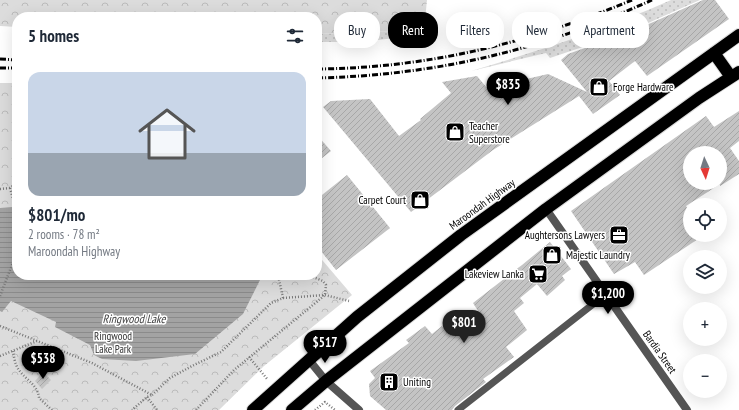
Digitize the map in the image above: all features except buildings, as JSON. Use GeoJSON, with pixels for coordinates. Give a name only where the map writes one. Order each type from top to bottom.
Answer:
{"type":"FeatureCollection","features":[{"type":"Feature","properties":{"kind":"highway","name":"Maroondah Highway"},"geometry":{"type":"LineString","coordinates":[[253,410],[358,317],[461,235],[739,35]]}},
{"type":"Feature","properties":{"kind":"highway"},"geometry":{"type":"LineString","coordinates":[[292,410],[326,381],[546,209],[693,102],[735,74],[714,53]]}},
{"type":"Feature","properties":{"kind":"street","name":"Bardia Street"},"geometry":{"type":"LineString","coordinates":[[546,209],[687,410]]}},
{"type":"Feature","properties":{"kind":"street"},"geometry":{"type":"LineString","coordinates":[[309,360],[326,381],[359,410]]}},
{"type":"Feature","properties":{"kind":"lane"},"geometry":{"type":"LineString","coordinates":[[458,410],[606,294]]}},
{"type":"Feature","properties":{"kind":"path"},"geometry":{"type":"LineString","coordinates":[[0,188],[10,188],[12,194]]}},
{"type":"Feature","properties":{"kind":"path"},"geometry":{"type":"LineString","coordinates":[[0,296],[12,265]]}},
{"type":"Feature","properties":{"kind":"path"},"geometry":{"type":"LineString","coordinates":[[279,280],[283,298]]}},
{"type":"Feature","properties":{"kind":"path"},"geometry":{"type":"LineString","coordinates":[[196,410],[234,370],[326,295],[326,285],[320,280]]}},
{"type":"Feature","properties":{"kind":"path"},"geometry":{"type":"LineString","coordinates":[[132,410],[147,397],[152,395],[170,378],[221,352],[271,303],[283,298],[326,295],[348,301]]}},
{"type":"Feature","properties":{"kind":"path"},"geometry":{"type":"LineString","coordinates":[[0,326],[92,363],[152,395]]}},
{"type":"Feature","properties":{"kind":"path"},"geometry":{"type":"LineString","coordinates":[[0,356],[37,341]]}},
{"type":"Feature","properties":{"kind":"path"},"geometry":{"type":"LineString","coordinates":[[13,351],[18,369],[36,387],[39,398],[52,410]]}},
{"type":"Feature","properties":{"kind":"path"},"geometry":{"type":"LineString","coordinates":[[147,397],[157,410]]}},
{"type":"Feature","properties":{"kind":"path"},"geometry":{"type":"LineString","coordinates":[[315,410],[324,402],[335,410]]}},
{"type":"Feature","properties":{"kind":"green space"},"geometry":{"type":"Polygon","coordinates":[[[0,0],[427,0],[426,12],[388,12],[388,31],[380,32],[380,12],[334,12],[334,33],[322,34],[322,12],[12,12],[12,27],[0,26],[0,0]]]}},
{"type":"Feature","properties":{"kind":"green space"},"geometry":{"type":"Polygon","coordinates":[[[671,0],[700,0],[649,23],[649,12],[644,12],[671,0]]]}},
{"type":"Feature","properties":{"kind":"green space"},"geometry":{"type":"Polygon","coordinates":[[[388,31],[388,39],[380,40],[380,32],[388,31]]]}},
{"type":"Feature","properties":{"kind":"green space"},"geometry":{"type":"Polygon","coordinates":[[[334,33],[334,42],[322,42],[322,34],[334,33]]]}},
{"type":"Feature","properties":{"kind":"green space"},"geometry":{"type":"Polygon","coordinates":[[[570,40],[570,48],[580,48],[550,58],[546,53],[471,71],[546,48],[562,48],[562,42],[570,40]]]}},
{"type":"Feature","properties":{"kind":"green space","name":"Ringwood Lake Park"},"geometry":{"type":"Polygon","coordinates":[[[0,83],[12,83],[12,280],[322,280],[322,260],[352,295],[264,366],[219,410],[0,410],[0,83]]]}},
{"type":"Feature","properties":{"kind":"water","name":"Ringwood Lake"},"geometry":{"type":"Polygon","coordinates":[[[12,207],[12,280],[260,280],[243,314],[195,354],[136,361],[102,359],[94,355],[90,345],[55,327],[56,322],[11,301],[2,312],[0,311],[0,208],[12,207]]]}},
{"type":"Feature","properties":{"kind":"railway"},"geometry":{"type":"LineString","coordinates":[[322,69],[358,68],[399,64],[478,50],[555,29],[632,0]]}},
{"type":"Feature","properties":{"kind":"railway"},"geometry":{"type":"LineString","coordinates":[[322,78],[405,72],[489,57],[570,33],[611,18],[652,0]]}},
{"type":"Feature","properties":{"kind":"railway"},"geometry":{"type":"LineString","coordinates":[[0,59],[12,60]]}},
{"type":"Feature","properties":{"kind":"railway"},"geometry":{"type":"LineString","coordinates":[[0,68],[12,68]]}},
{"type":"Feature","properties":{"kind":"place","name":"Forge Hardware"},"geometry":{"type":"Point","coordinates":[599,87]}},
{"type":"Feature","properties":{"kind":"place","name":"Teacher Superstore"},"geometry":{"type":"Point","coordinates":[455,132]}},
{"type":"Feature","properties":{"kind":"place","name":"Carpet Court"},"geometry":{"type":"Point","coordinates":[420,200]}},
{"type":"Feature","properties":{"kind":"place","name":"Aughtersons Lawyers"},"geometry":{"type":"Point","coordinates":[619,235]}},
{"type":"Feature","properties":{"kind":"place","name":"Majestic Laundry"},"geometry":{"type":"Point","coordinates":[552,255]}},
{"type":"Feature","properties":{"kind":"place","name":"Lakeview Lanka"},"geometry":{"type":"Point","coordinates":[538,274]}},
{"type":"Feature","properties":{"kind":"place","name":"Uniting"},"geometry":{"type":"Point","coordinates":[389,382]}}]}
